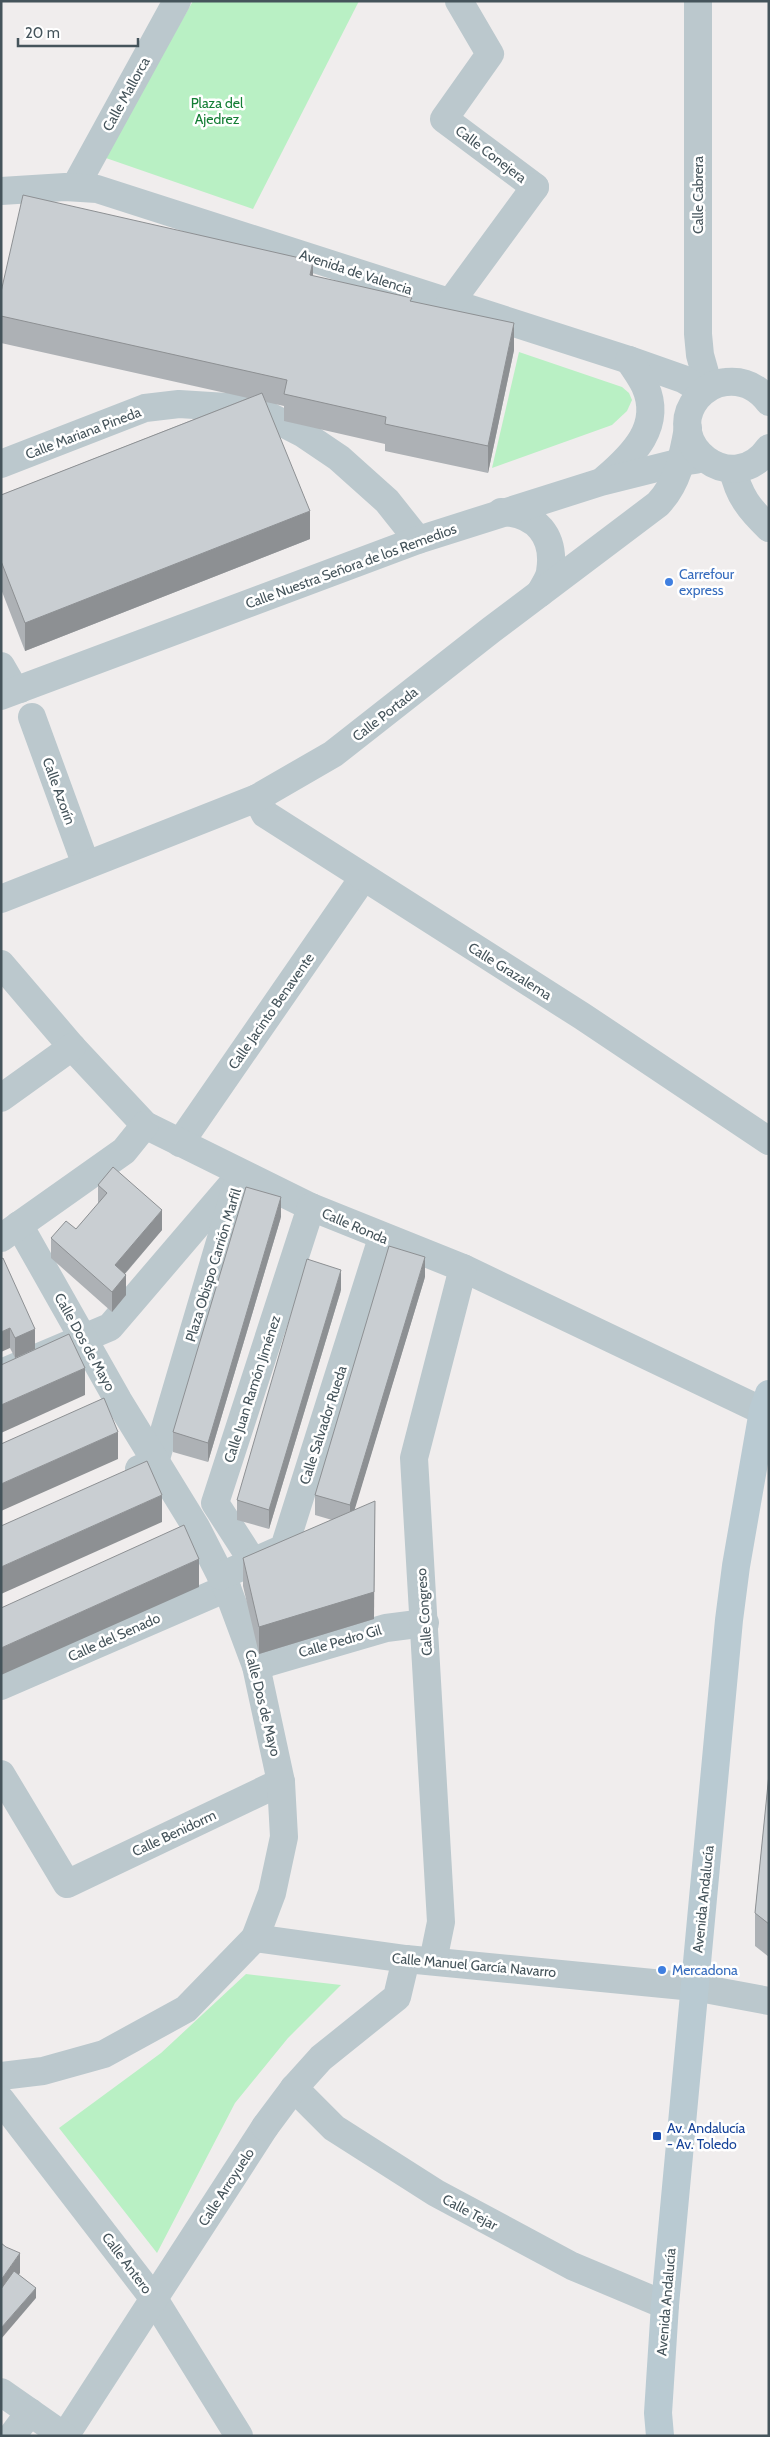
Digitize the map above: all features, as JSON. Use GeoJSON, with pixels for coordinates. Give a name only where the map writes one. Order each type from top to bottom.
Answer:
{"type":"FeatureCollection","features":[{"type":"Feature","properties":{"kind":"main road","name":"Avenida Andalucía"},"geometry":{"type":"LineString","coordinates":[[660,2436],[658,2413],[665,2305],[734,1584],[767,1407]]}},
{"type":"Feature","properties":{"kind":"street","name":"Calle Mallorca"},"geometry":{"type":"LineString","coordinates":[[75,187],[177,1]]}},
{"type":"Feature","properties":{"kind":"street","name":"Calle Conejera"},"geometry":{"type":"LineString","coordinates":[[450,303],[535,187],[444,118],[490,54],[459,1]]}},
{"type":"Feature","properties":{"kind":"street","name":"Calle Cabrera"},"geometry":{"type":"LineString","coordinates":[[698,1],[698,334],[706,389]]}},
{"type":"Feature","properties":{"kind":"street","name":"Avenida de Valencia"},"geometry":{"type":"LineString","coordinates":[[1,191],[75,187],[97,189],[629,360],[684,379],[706,389]]}},
{"type":"Feature","properties":{"kind":"street"},"geometry":{"type":"LineString","coordinates":[[602,482],[627,461],[645,438],[651,421],[645,386],[629,360]]}},
{"type":"Feature","properties":{"kind":"street"},"geometry":{"type":"LineString","coordinates":[[706,389],[722,382],[736,381],[750,385],[762,393],[769,402]]}},
{"type":"Feature","properties":{"kind":"street","name":"Calle Portada"},"geometry":{"type":"LineString","coordinates":[[1,899],[258,798],[333,754],[658,504],[669,492],[681,462],[689,414],[706,389]]}},
{"type":"Feature","properties":{"kind":"street","name":"Calle Mariana Pineda"},"geometry":{"type":"LineString","coordinates":[[1,464],[146,408],[179,404],[227,407],[269,416],[302,433],[339,458],[387,501],[418,540]]}},
{"type":"Feature","properties":{"kind":"street"},"geometry":{"type":"LineString","coordinates":[[688,428],[691,441],[708,462]]}},
{"type":"Feature","properties":{"kind":"street"},"geometry":{"type":"LineString","coordinates":[[767,453],[754,463],[734,469],[736,484],[750,510],[769,528]]}},
{"type":"Feature","properties":{"kind":"street","name":"Calle Nuestra Señora de los Remedios"},"geometry":{"type":"LineString","coordinates":[[11,692],[418,540],[501,512],[602,482],[681,462],[708,462],[724,468],[734,469]]}},
{"type":"Feature","properties":{"kind":"street"},"geometry":{"type":"LineString","coordinates":[[501,512],[516,512],[531,519],[544,532],[550,550],[550,573],[540,593]]}},
{"type":"Feature","properties":{"kind":"street"},"geometry":{"type":"LineString","coordinates":[[1,666],[12,685],[11,692]]}},
{"type":"Feature","properties":{"kind":"street","name":"Calle Azorín"},"geometry":{"type":"LineString","coordinates":[[32,717],[86,864]]}},
{"type":"Feature","properties":{"kind":"street","name":"Calle Grazalema"},"geometry":{"type":"LineString","coordinates":[[258,798],[265,814],[582,1016],[769,1141]]}},
{"type":"Feature","properties":{"kind":"street","name":"Calle Jacinto Benavente"},"geometry":{"type":"LineString","coordinates":[[180,1143],[363,878]]}},
{"type":"Feature","properties":{"kind":"street","name":"Calle Ronda"},"geometry":{"type":"LineString","coordinates":[[1,964],[72,1047],[145,1125],[240,1174],[310,1207],[382,1238],[463,1268],[767,1407]]}},
{"type":"Feature","properties":{"kind":"street"},"geometry":{"type":"LineString","coordinates":[[1,1098],[72,1047]]}},
{"type":"Feature","properties":{"kind":"street"},"geometry":{"type":"LineString","coordinates":[[10,1231],[124,1151],[145,1125]]}},
{"type":"Feature","properties":{"kind":"street","name":"Plaza Obispo Carrión Marfil"},"geometry":{"type":"LineString","coordinates":[[1,1373],[110,1327],[240,1174]]}},
{"type":"Feature","properties":{"kind":"street","name":"Plaza Obispo Carrión Marfil"},"geometry":{"type":"LineString","coordinates":[[155,1462],[240,1174]]}},
{"type":"Feature","properties":{"kind":"street","name":"Calle Juan Ramón Jiménez"},"geometry":{"type":"LineString","coordinates":[[253,1562],[215,1503],[310,1207]]}},
{"type":"Feature","properties":{"kind":"street","name":"Calle Dos de Mayo"},"geometry":{"type":"LineString","coordinates":[[1,2076],[44,2071],[104,2054],[186,2009],[255,1938],[272,1894],[284,1837],[281,1782],[256,1666],[224,1582],[196,1527],[155,1462],[83,1339],[10,1231]]}},
{"type":"Feature","properties":{"kind":"street","name":"Calle Salvador Rueda"},"geometry":{"type":"LineString","coordinates":[[224,1582],[253,1562],[284,1548],[382,1238]]}},
{"type":"Feature","properties":{"kind":"street","name":"Calle Congreso"},"geometry":{"type":"LineString","coordinates":[[434,1961],[441,1922],[414,1458],[463,1268]]}},
{"type":"Feature","properties":{"kind":"street"},"geometry":{"type":"LineString","coordinates":[[91,1412],[118,1400]]}},
{"type":"Feature","properties":{"kind":"street"},"geometry":{"type":"LineString","coordinates":[[119,1479],[155,1462]]}},
{"type":"Feature","properties":{"kind":"street"},"geometry":{"type":"LineString","coordinates":[[170,1539],[196,1527]]}},
{"type":"Feature","properties":{"kind":"street","name":"Calle del Senado"},"geometry":{"type":"LineString","coordinates":[[1,1686],[224,1582]]}},
{"type":"Feature","properties":{"kind":"street","name":"Calle Pedro Gil"},"geometry":{"type":"LineString","coordinates":[[256,1666],[386,1628],[425,1623]]}},
{"type":"Feature","properties":{"kind":"street","name":"Calle Benidorm"},"geometry":{"type":"LineString","coordinates":[[1,1774],[67,1884],[281,1782]]}},
{"type":"Feature","properties":{"kind":"street","name":"Calle Manuel García Navarro"},"geometry":{"type":"LineString","coordinates":[[255,1938],[406,1959],[694,1987],[769,2001]]}},
{"type":"Feature","properties":{"kind":"street","name":"Calle Arroyuelo"},"geometry":{"type":"LineString","coordinates":[[65,2436],[265,2127],[294,2088],[320,2058],[397,1997],[406,1959]]}},
{"type":"Feature","properties":{"kind":"street","name":"Calle Tejar"},"geometry":{"type":"LineString","coordinates":[[294,2088],[334,2128],[436,2193],[572,2266],[665,2305]]}},
{"type":"Feature","properties":{"kind":"street","name":"Calle Antero"},"geometry":{"type":"LineString","coordinates":[[1,2100],[154,2298],[240,2436]]}},
{"type":"Feature","properties":{"kind":"street"},"geometry":{"type":"LineString","coordinates":[[1,2392],[65,2436]]}},
{"type":"Feature","properties":{"kind":"street"},"geometry":{"type":"LineString","coordinates":[[12,2436],[30,2412]]}},
{"type":"Feature","properties":{"kind":"green space","name":"Plaza del Ajedrez"},"geometry":{"type":"Polygon","coordinates":[[[193,1],[359,1],[253,209],[103,157],[193,1]]]}},
{"type":"Feature","properties":{"kind":"green space"},"geometry":{"type":"Polygon","coordinates":[[[519,352],[622,387],[629,393],[632,400],[627,411],[612,425],[492,468],[519,352]]]}},
{"type":"Feature","properties":{"kind":"green space"},"geometry":{"type":"Polygon","coordinates":[[[246,1974],[341,1985],[288,2038],[235,2103],[157,2253],[59,2128],[161,2053],[246,1974]]]}},
{"type":"Feature","properties":{"kind":"building"},"geometry":{"type":"Polygon","coordinates":[[[23,195],[313,261],[310,275],[412,298],[410,301],[514,323],[488,446],[385,424],[386,417],[284,394],[287,380],[1,316],[1,292],[23,195]]]}},
{"type":"Feature","properties":{"kind":"building"},"geometry":{"type":"Polygon","coordinates":[[[262,393],[310,511],[25,623],[1,561],[1,495],[262,393]]]}},
{"type":"Feature","properties":{"kind":"building"},"geometry":{"type":"Polygon","coordinates":[[[113,1167],[162,1210],[115,1265],[126,1275],[112,1292],[51,1238],[66,1221],[76,1229],[107,1193],[98,1185],[113,1167]]]}},
{"type":"Feature","properties":{"kind":"building"},"geometry":{"type":"Polygon","coordinates":[[[246,1187],[281,1197],[208,1443],[173,1432],[246,1187]]]}},
{"type":"Feature","properties":{"kind":"building"},"geometry":{"type":"Polygon","coordinates":[[[389,1246],[425,1257],[350,1505],[315,1495],[389,1246]]]}},
{"type":"Feature","properties":{"kind":"building"},"geometry":{"type":"Polygon","coordinates":[[[3,1258],[35,1329],[15,1338],[10,1328],[1,1332],[1,1259],[3,1258]]]}},
{"type":"Feature","properties":{"kind":"building"},"geometry":{"type":"Polygon","coordinates":[[[307,1259],[341,1270],[269,1510],[237,1500],[307,1259]]]}},
{"type":"Feature","properties":{"kind":"building"},"geometry":{"type":"Polygon","coordinates":[[[69,1334],[85,1368],[1,1405],[1,1365],[69,1334]]]}},
{"type":"Feature","properties":{"kind":"building"},"geometry":{"type":"Polygon","coordinates":[[[104,1398],[118,1432],[1,1484],[1,1444],[104,1398]]]}},
{"type":"Feature","properties":{"kind":"building"},"geometry":{"type":"Polygon","coordinates":[[[147,1461],[162,1495],[1,1567],[1,1526],[147,1461]]]}},
{"type":"Feature","properties":{"kind":"building"},"geometry":{"type":"Polygon","coordinates":[[[375,1501],[374,1592],[259,1627],[243,1558],[375,1501]]]}},
{"type":"Feature","properties":{"kind":"building"},"geometry":{"type":"Polygon","coordinates":[[[184,1525],[199,1559],[1,1648],[1,1608],[184,1525]]]}},
{"type":"Feature","properties":{"kind":"building"},"geometry":{"type":"Polygon","coordinates":[[[769,1774],[769,1924],[755,1913],[769,1774]]]}},
{"type":"Feature","properties":{"kind":"building"},"geometry":{"type":"Polygon","coordinates":[[[1,2243],[20,2253],[1,2280],[1,2243]]]}},
{"type":"Feature","properties":{"kind":"building"},"geometry":{"type":"Polygon","coordinates":[[[14,2271],[36,2288],[1,2328],[1,2289],[14,2271]]]}},
{"type":"Feature","properties":{"kind":"place","name":"Carrefour express"},"geometry":{"type":"Point","coordinates":[669,582]}},
{"type":"Feature","properties":{"kind":"place","name":"Mercadona"},"geometry":{"type":"Point","coordinates":[662,1970]}},
{"type":"Feature","properties":{"kind":"place","name":"Av. Andalucía - Av. Toledo"},"geometry":{"type":"Point","coordinates":[657,2136]}}]}
